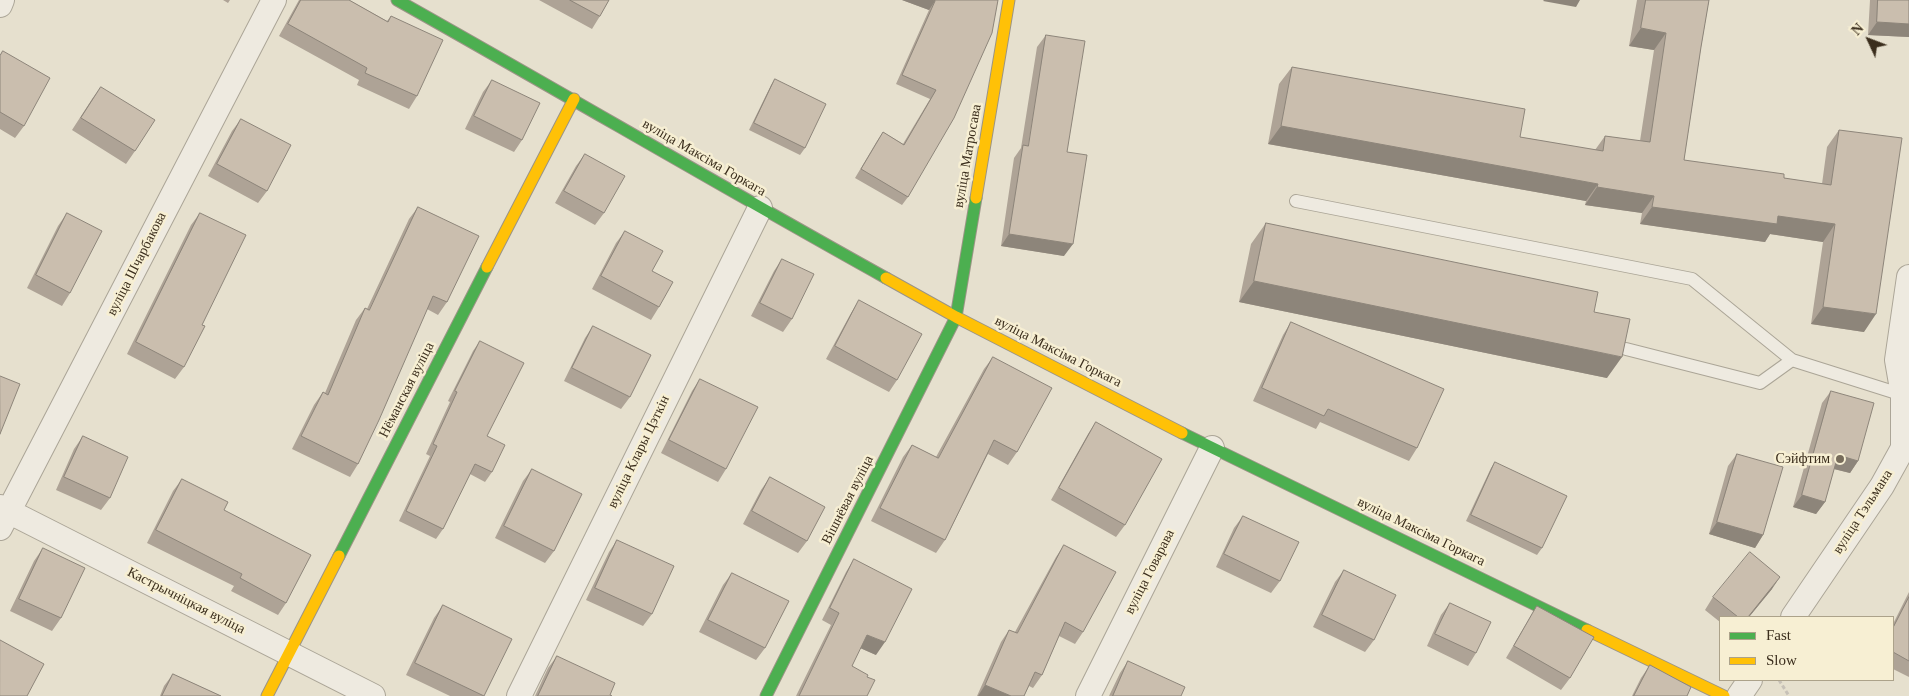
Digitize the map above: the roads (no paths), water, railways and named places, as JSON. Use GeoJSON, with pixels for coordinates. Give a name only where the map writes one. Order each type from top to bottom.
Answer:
{"type":"FeatureCollection","features":[{"type":"Feature","properties":{"kind":"street"},"geometry":{"type":"LineString","coordinates":[[0,5],[2,0]]}},
{"type":"Feature","properties":{"kind":"street","name":"вуліца Шчарбакова"},"geometry":{"type":"LineString","coordinates":[[3,515],[274,0]]}},
{"type":"Feature","properties":{"kind":"street","name":"вуліца Максіма Горкага"},"geometry":{"type":"LineString","coordinates":[[397,0],[574,99],[760,208],[956,317],[1212,448],[1724,696]]}},
{"type":"Feature","properties":{"kind":"street","name":"вуліца Матросава"},"geometry":{"type":"LineString","coordinates":[[956,317],[1009,0]]}},
{"type":"Feature","properties":{"kind":"street","name":"Нёманская вуліца"},"geometry":{"type":"LineString","coordinates":[[267,696],[574,99]]}},
{"type":"Feature","properties":{"kind":"street","name":"вуліца Клары Цэткін"},"geometry":{"type":"LineString","coordinates":[[518,696],[760,208]]}},
{"type":"Feature","properties":{"kind":"street","name":"вуліца Тэльмана"},"geometry":{"type":"LineString","coordinates":[[1794,616],[1882,486],[1903,448],[1903,395],[1897,360],[1909,277]]}},
{"type":"Feature","properties":{"kind":"street","name":"Вішнёвая вуліца"},"geometry":{"type":"LineString","coordinates":[[766,696],[956,317]]}},
{"type":"Feature","properties":{"kind":"street","name":"вуліца Говарава"},"geometry":{"type":"LineString","coordinates":[[1088,696],[1212,448]]}},
{"type":"Feature","properties":{"kind":"street","name":"Кастрычніцкая вуліца"},"geometry":{"type":"LineString","coordinates":[[3,515],[373,696]]}},
{"type":"Feature","properties":{"kind":"street"},"geometry":{"type":"LineString","coordinates":[[1738,696],[1749,681]]}},
{"type":"Feature","properties":{"kind":"lane"},"geometry":{"type":"LineString","coordinates":[[1296,201],[1692,279],[1792,360],[1903,395]]}},
{"type":"Feature","properties":{"kind":"lane"},"geometry":{"type":"LineString","coordinates":[[1626,349],[1760,383],[1792,360]]}},
{"type":"Feature","properties":{"kind":"place","name":"Сэйфтим"},"geometry":{"type":"Point","coordinates":[1840,459]}}]}
